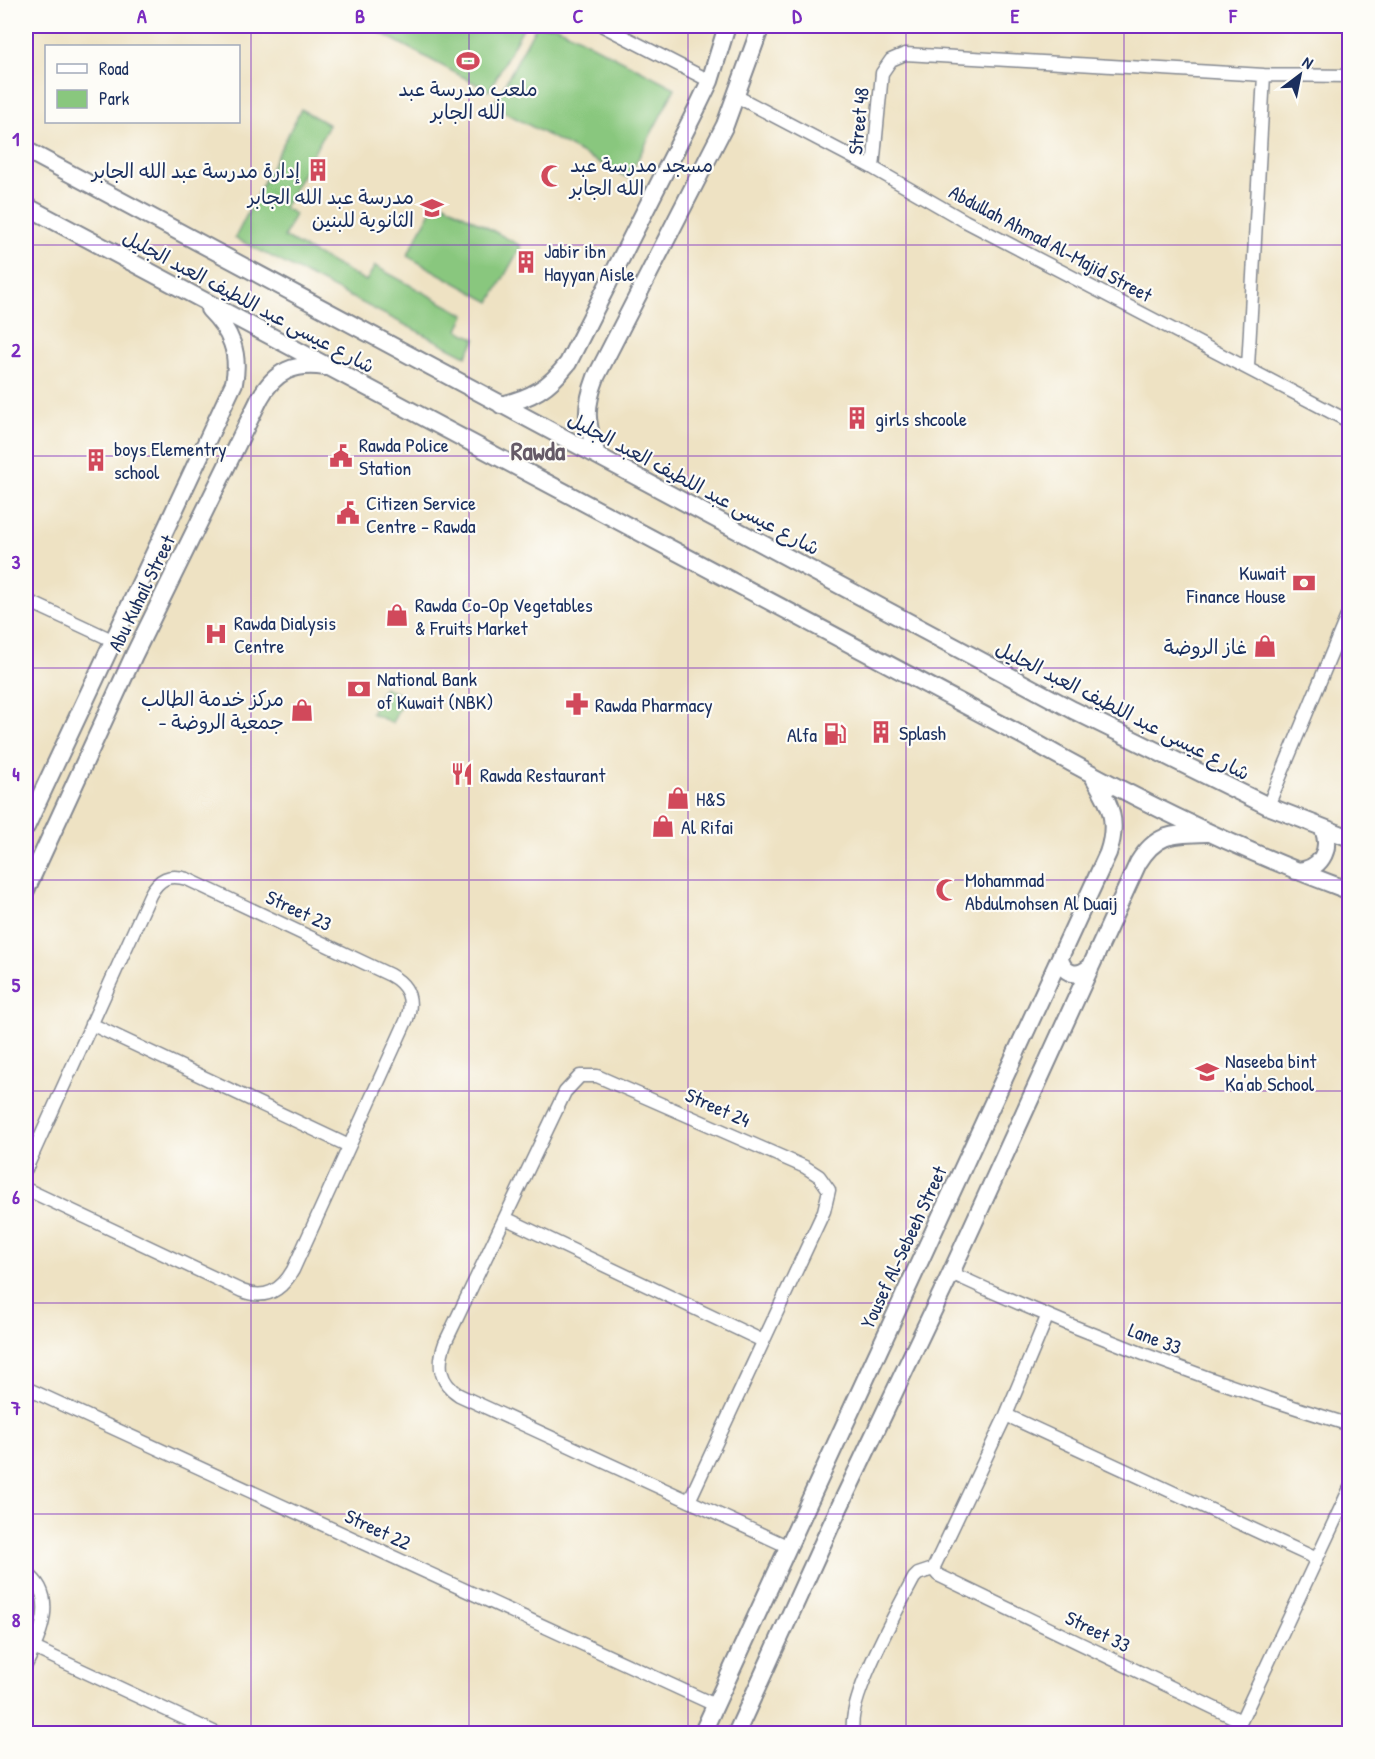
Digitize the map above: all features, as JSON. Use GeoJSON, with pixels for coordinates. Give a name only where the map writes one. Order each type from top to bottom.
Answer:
{"type":"FeatureCollection","features":[{"type":"Feature","properties":{"kind":"street"},"geometry":{"type":"LineString","coordinates":[[603,26],[710,81]]}},
{"type":"Feature","properties":{"kind":"street"},"geometry":{"type":"LineString","coordinates":[[501,405],[539,393],[555,381],[568,363],[710,81],[727,26]]}},
{"type":"Feature","properties":{"kind":"street"},"geometry":{"type":"LineString","coordinates":[[597,454],[586,420],[588,400],[658,254],[725,125],[761,26]]}},
{"type":"Feature","properties":{"kind":"street","name":"Street 48"},"geometry":{"type":"LineString","coordinates":[[873,168],[882,73],[891,60],[905,54],[1264,75],[1350,76]]}},
{"type":"Feature","properties":{"kind":"street"},"geometry":{"type":"LineString","coordinates":[[1248,367],[1264,75]]}},
{"type":"Feature","properties":{"kind":"street","name":"Abdullah Ahmad Al-Majid Street"},"geometry":{"type":"LineString","coordinates":[[736,96],[873,168],[965,221],[1350,422]]}},
{"type":"Feature","properties":{"kind":"street","name":"شارع عيسى عبد اللطيف العبد الجليل"},"geometry":{"type":"LineString","coordinates":[[26,150],[1074,710],[1268,806],[1350,838]]}},
{"type":"Feature","properties":{"kind":"street","name":"شارع عيسى عبد اللطيف العبد الجليل"},"geometry":{"type":"LineString","coordinates":[[26,206],[1027,738],[1093,776],[1210,833],[1296,871],[1350,891]]}},
{"type":"Feature","properties":{"kind":"street"},"geometry":{"type":"LineString","coordinates":[[629,242],[632,253],[638,258],[644,260],[658,254]]}},
{"type":"Feature","properties":{"kind":"street","name":"Abu Kuhail Street"},"geometry":{"type":"LineString","coordinates":[[26,827],[224,406],[236,374],[234,344],[218,317],[192,295]]}},
{"type":"Feature","properties":{"kind":"street","name":"Abu Kuhail Street"},"geometry":{"type":"LineString","coordinates":[[26,890],[134,655],[249,418],[268,385],[285,370],[301,366],[337,370]]}},
{"type":"Feature","properties":{"kind":"street"},"geometry":{"type":"LineString","coordinates":[[224,406],[239,407],[249,418]]}},
{"type":"Feature","properties":{"kind":"street"},"geometry":{"type":"LineString","coordinates":[[26,600],[112,640]]}},
{"type":"Feature","properties":{"kind":"street"},"geometry":{"type":"LineString","coordinates":[[1268,806],[1350,609]]}},
{"type":"Feature","properties":{"kind":"street","name":"Yousef Al-Sebeeh Street"},"geometry":{"type":"LineString","coordinates":[[702,1734],[1043,997],[1114,835],[1109,803],[1093,776]]}},
{"type":"Feature","properties":{"kind":"street"},"geometry":{"type":"LineString","coordinates":[[1296,871],[1313,868],[1324,855],[1326,837],[1323,829]]}},
{"type":"Feature","properties":{"kind":"street"},"geometry":{"type":"LineString","coordinates":[[736,1734],[831,1525],[951,1273],[1089,968],[1148,848],[1158,840],[1175,834],[1210,833]]}},
{"type":"Feature","properties":{"kind":"street","name":"Street 23"},"geometry":{"type":"LineString","coordinates":[[26,1169],[153,888],[168,876],[187,879],[390,975],[407,989],[411,1001],[407,1019],[293,1270],[283,1284],[262,1296],[242,1291],[26,1189]]}},
{"type":"Feature","properties":{"kind":"street"},"geometry":{"type":"LineString","coordinates":[[1060,959],[1061,965],[1071,973],[1084,972],[1089,968]]}},
{"type":"Feature","properties":{"kind":"street"},"geometry":{"type":"LineString","coordinates":[[1043,997],[1057,992],[1069,1002],[1071,1010]]}},
{"type":"Feature","properties":{"kind":"street"},"geometry":{"type":"LineString","coordinates":[[91,1024],[349,1146]]}},
{"type":"Feature","properties":{"kind":"street","name":"Street 24"},"geometry":{"type":"LineString","coordinates":[[689,1501],[828,1199],[829,1190],[824,1181],[806,1167],[597,1076],[585,1075],[576,1078],[565,1092],[441,1353],[440,1370],[445,1383],[459,1395],[689,1501],[789,1547]]}},
{"type":"Feature","properties":{"kind":"street"},"geometry":{"type":"LineString","coordinates":[[505,1218],[763,1341]]}},
{"type":"Feature","properties":{"kind":"street","name":"Lane 33"},"geometry":{"type":"LineString","coordinates":[[951,1273],[1047,1317],[1258,1397],[1350,1425]]}},
{"type":"Feature","properties":{"kind":"street"},"geometry":{"type":"LineString","coordinates":[[855,1734],[853,1721],[855,1712],[884,1636],[914,1578],[922,1572],[933,1569],[1006,1415],[1047,1317]]}},
{"type":"Feature","properties":{"kind":"street","name":"Street 22"},"geometry":{"type":"LineString","coordinates":[[26,1388],[715,1705]]}},
{"type":"Feature","properties":{"kind":"street"},"geometry":{"type":"LineString","coordinates":[[1006,1415],[1317,1559]]}},
{"type":"Feature","properties":{"kind":"street","name":"Street 33"},"geometry":{"type":"LineString","coordinates":[[933,1569],[938,1575],[1241,1721],[1350,1488]]}},
{"type":"Feature","properties":{"kind":"street"},"geometry":{"type":"LineString","coordinates":[[26,1573],[42,1589],[45,1605],[34,1648],[26,1665]]}},
{"type":"Feature","properties":{"kind":"street"},"geometry":{"type":"LineString","coordinates":[[34,1648],[218,1734]]}},
{"type":"Feature","properties":{"kind":"green space","name":"ملعب مدرسة عبد الله الجابر"},"geometry":{"type":"Polygon","coordinates":[[[377,26],[524,26],[489,91],[375,30],[377,26]]]}},
{"type":"Feature","properties":{"kind":"green space"},"geometry":{"type":"Polygon","coordinates":[[[536,26],[556,26],[675,88],[628,178],[493,106],[536,26]]]}},
{"type":"Feature","properties":{"kind":"green space"},"geometry":{"type":"Polygon","coordinates":[[[301,109],[329,125],[284,208],[295,214],[284,237],[366,281],[375,266],[465,315],[458,330],[476,339],[466,356],[235,238],[301,109]]]}},
{"type":"Feature","properties":{"kind":"green space"},"geometry":{"type":"Polygon","coordinates":[[[437,200],[521,246],[490,302],[407,256],[437,200]]]}},
{"type":"Feature","properties":{"kind":"green space"},"geometry":{"type":"Polygon","coordinates":[[[384,687],[405,697],[392,723],[371,713],[384,687]]]}},
{"type":"Feature","properties":{"kind":"place","name":"ملعب مدرسة عبد الله الجابر"},"geometry":{"type":"Point","coordinates":[468,61]}},
{"type":"Feature","properties":{"kind":"place","name":"إدارة مدرسة عبد الله الجابر"},"geometry":{"type":"Point","coordinates":[318,170]}},
{"type":"Feature","properties":{"kind":"place","name":"مسجد مدرسة عبد الله الجابر"},"geometry":{"type":"Point","coordinates":[552,176]}},
{"type":"Feature","properties":{"kind":"place","name":"مدرسة عبد الله الجابر الثانوية للبنين"},"geometry":{"type":"Point","coordinates":[432,208]}},
{"type":"Feature","properties":{"kind":"place","name":"Jabir ibn Hayyan Aisle"},"geometry":{"type":"Point","coordinates":[526,262]}},
{"type":"Feature","properties":{"kind":"place","name":"girls shcoole"},"geometry":{"type":"Point","coordinates":[857,418]}},
{"type":"Feature","properties":{"kind":"place","name":"Rawda Police Station"},"geometry":{"type":"Point","coordinates":[341,456]}},
{"type":"Feature","properties":{"kind":"place","name":"boys Elementry school"},"geometry":{"type":"Point","coordinates":[96,460]}},
{"type":"Feature","properties":{"kind":"place","name":"Citizen Service Centre - Rawda"},"geometry":{"type":"Point","coordinates":[348,513]}},
{"type":"Feature","properties":{"kind":"place","name":"Kuwait Finance House"},"geometry":{"type":"Point","coordinates":[1304,583]}},
{"type":"Feature","properties":{"kind":"place","name":"Rawda Co-Op Vegetables & Fruits Market"},"geometry":{"type":"Point","coordinates":[397,615]}},
{"type":"Feature","properties":{"kind":"place","name":"Rawda Dialysis Centre"},"geometry":{"type":"Point","coordinates":[216,634]}},
{"type":"Feature","properties":{"kind":"place","name":"غاز الروضة"},"geometry":{"type":"Point","coordinates":[1265,646]}},
{"type":"Feature","properties":{"kind":"place","name":"National Bank of Kuwait (NBK)"},"geometry":{"type":"Point","coordinates":[359,689]}},
{"type":"Feature","properties":{"kind":"place","name":"Rawda Pharmacy"},"geometry":{"type":"Point","coordinates":[577,704]}},
{"type":"Feature","properties":{"kind":"place","name":"مركز خدمة الطالب - جمعية الروضة"},"geometry":{"type":"Point","coordinates":[302,710]}},
{"type":"Feature","properties":{"kind":"place","name":"Splash"},"geometry":{"type":"Point","coordinates":[881,732]}},
{"type":"Feature","properties":{"kind":"place","name":"Alfa"},"geometry":{"type":"Point","coordinates":[835,734]}},
{"type":"Feature","properties":{"kind":"place","name":"Rawda Restaurant"},"geometry":{"type":"Point","coordinates":[462,774]}},
{"type":"Feature","properties":{"kind":"place","name":"H&S"},"geometry":{"type":"Point","coordinates":[678,798]}},
{"type":"Feature","properties":{"kind":"place","name":"Al Rifai"},"geometry":{"type":"Point","coordinates":[663,826]}},
{"type":"Feature","properties":{"kind":"place","name":"Mohammad Abdulmohsen Al Duaij"},"geometry":{"type":"Point","coordinates":[947,890]}},
{"type":"Feature","properties":{"kind":"place","name":"Naseeba bint Ka'ab School"},"geometry":{"type":"Point","coordinates":[1207,1072]}},
{"type":"Feature","properties":{"kind":"district","name":"Rawda"},"geometry":{"type":"Point","coordinates":[538,450]}}]}
